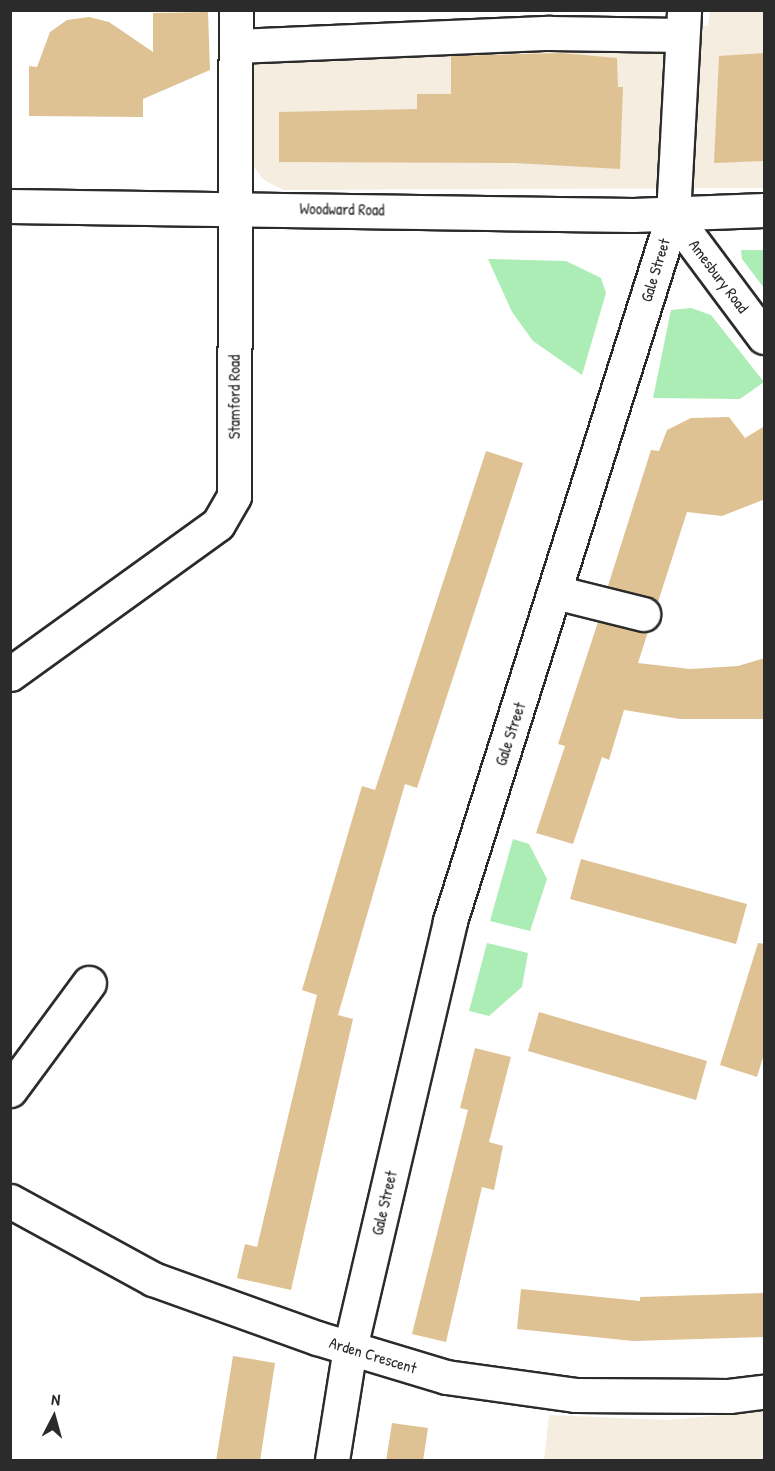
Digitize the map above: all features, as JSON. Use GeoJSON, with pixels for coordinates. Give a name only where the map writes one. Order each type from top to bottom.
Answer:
{"type":"FeatureCollection","features":[{"type":"Feature","properties":{"kind":"street","name":"Stamford Road"},"geometry":{"type":"LineString","coordinates":[[10,674],[218,524],[234,496],[233,208],[236,10]]}},
{"type":"Feature","properties":{"kind":"street"},"geometry":{"type":"LineString","coordinates":[[236,46],[550,33],[683,23]]}},
{"type":"Feature","properties":{"kind":"street","name":"Gale Street"},"geometry":{"type":"LineString","coordinates":[[332,1461],[350,1348],[450,921],[673,215],[683,23]]}},
{"type":"Feature","properties":{"kind":"street","name":"Woodward Road"},"geometry":{"type":"LineString","coordinates":[[10,206],[673,215],[765,210]]}},
{"type":"Feature","properties":{"kind":"street","name":"Amesbury Road"},"geometry":{"type":"LineString","coordinates":[[673,215],[765,337]]}},
{"type":"Feature","properties":{"kind":"street"},"geometry":{"type":"LineString","coordinates":[[555,592],[643,614]]}},
{"type":"Feature","properties":{"kind":"street"},"geometry":{"type":"LineString","coordinates":[[10,1090],[89,983]]}},
{"type":"Feature","properties":{"kind":"street","name":"Arden Crescent"},"geometry":{"type":"LineString","coordinates":[[10,1201],[153,1279],[350,1348],[446,1377],[575,1395],[729,1396],[765,1392]]}},
{"type":"Feature","properties":{"kind":"shaded area"},"geometry":{"type":"Polygon","coordinates":[[[710,11],[764,11],[764,188],[283,190],[264,180],[250,162],[253,28],[708,26],[710,11]]]}},
{"type":"Feature","properties":{"kind":"shaded area"},"geometry":{"type":"Polygon","coordinates":[[[764,1411],[764,1460],[544,1460],[549,1415],[668,1420],[764,1411]]]}},
{"type":"Feature","properties":{"kind":"green space"},"geometry":{"type":"Polygon","coordinates":[[[741,250],[764,250],[764,288],[742,259],[741,250]]]}},
{"type":"Feature","properties":{"kind":"green space"},"geometry":{"type":"Polygon","coordinates":[[[488,259],[566,261],[601,278],[606,293],[582,375],[533,341],[512,312],[488,259]]]}},
{"type":"Feature","properties":{"kind":"green space"},"geometry":{"type":"Polygon","coordinates":[[[691,308],[711,315],[764,382],[740,399],[653,398],[671,310],[691,308]]]}},
{"type":"Feature","properties":{"kind":"green space"},"geometry":{"type":"Polygon","coordinates":[[[513,839],[529,844],[547,879],[530,931],[490,921],[513,839]]]}},
{"type":"Feature","properties":{"kind":"green space"},"geometry":{"type":"Polygon","coordinates":[[[487,943],[528,953],[522,987],[489,1016],[469,1011],[487,943]]]}},
{"type":"Feature","properties":{"kind":"building"},"geometry":{"type":"Polygon","coordinates":[[[208,12],[210,70],[143,99],[143,117],[29,116],[29,66],[37,67],[50,32],[67,20],[89,17],[109,22],[153,52],[153,13],[208,12]]]}},
{"type":"Feature","properties":{"kind":"building"},"geometry":{"type":"Polygon","coordinates":[[[561,53],[617,58],[618,87],[623,87],[620,169],[515,163],[279,162],[279,112],[417,109],[417,94],[451,94],[451,56],[561,53]]]}},
{"type":"Feature","properties":{"kind":"building"},"geometry":{"type":"Polygon","coordinates":[[[765,53],[765,161],[714,163],[719,56],[765,53]]]}},
{"type":"Feature","properties":{"kind":"building"},"geometry":{"type":"Polygon","coordinates":[[[729,417],[745,438],[765,426],[765,499],[722,516],[687,512],[658,602],[608,586],[651,450],[659,451],[667,430],[691,418],[729,417]]]}},
{"type":"Feature","properties":{"kind":"building"},"geometry":{"type":"Polygon","coordinates":[[[486,451],[523,463],[417,788],[405,784],[338,1015],[353,1019],[291,1290],[237,1278],[245,1244],[257,1247],[317,995],[302,990],[362,786],[375,790],[486,451]]]}},
{"type":"Feature","properties":{"kind":"building"},"geometry":{"type":"Polygon","coordinates":[[[598,622],[648,632],[638,663],[690,669],[738,666],[765,658],[765,719],[680,719],[624,710],[609,760],[602,757],[573,844],[536,833],[565,746],[558,744],[598,622]]]}},
{"type":"Feature","properties":{"kind":"building"},"geometry":{"type":"Polygon","coordinates":[[[581,859],[747,904],[736,944],[570,899],[581,859]]]}},
{"type":"Feature","properties":{"kind":"building"},"geometry":{"type":"Polygon","coordinates":[[[758,943],[765,944],[765,1051],[757,1077],[720,1065],[758,943]]]}},
{"type":"Feature","properties":{"kind":"building"},"geometry":{"type":"Polygon","coordinates":[[[539,1012],[707,1061],[696,1100],[528,1051],[539,1012]]]}},
{"type":"Feature","properties":{"kind":"building"},"geometry":{"type":"Polygon","coordinates":[[[475,1048],[511,1057],[489,1142],[503,1146],[494,1190],[482,1187],[446,1342],[412,1334],[468,1110],[460,1108],[475,1048]]]}},
{"type":"Feature","properties":{"kind":"building"},"geometry":{"type":"Polygon","coordinates":[[[521,1289],[640,1301],[640,1297],[764,1293],[765,1337],[633,1341],[517,1329],[521,1289]]]}},
{"type":"Feature","properties":{"kind":"building"},"geometry":{"type":"Polygon","coordinates":[[[233,1356],[275,1363],[260,1461],[216,1461],[233,1356]]]}},
{"type":"Feature","properties":{"kind":"building"},"geometry":{"type":"Polygon","coordinates":[[[392,1423],[428,1428],[423,1461],[386,1461],[392,1423]]]}}]}
